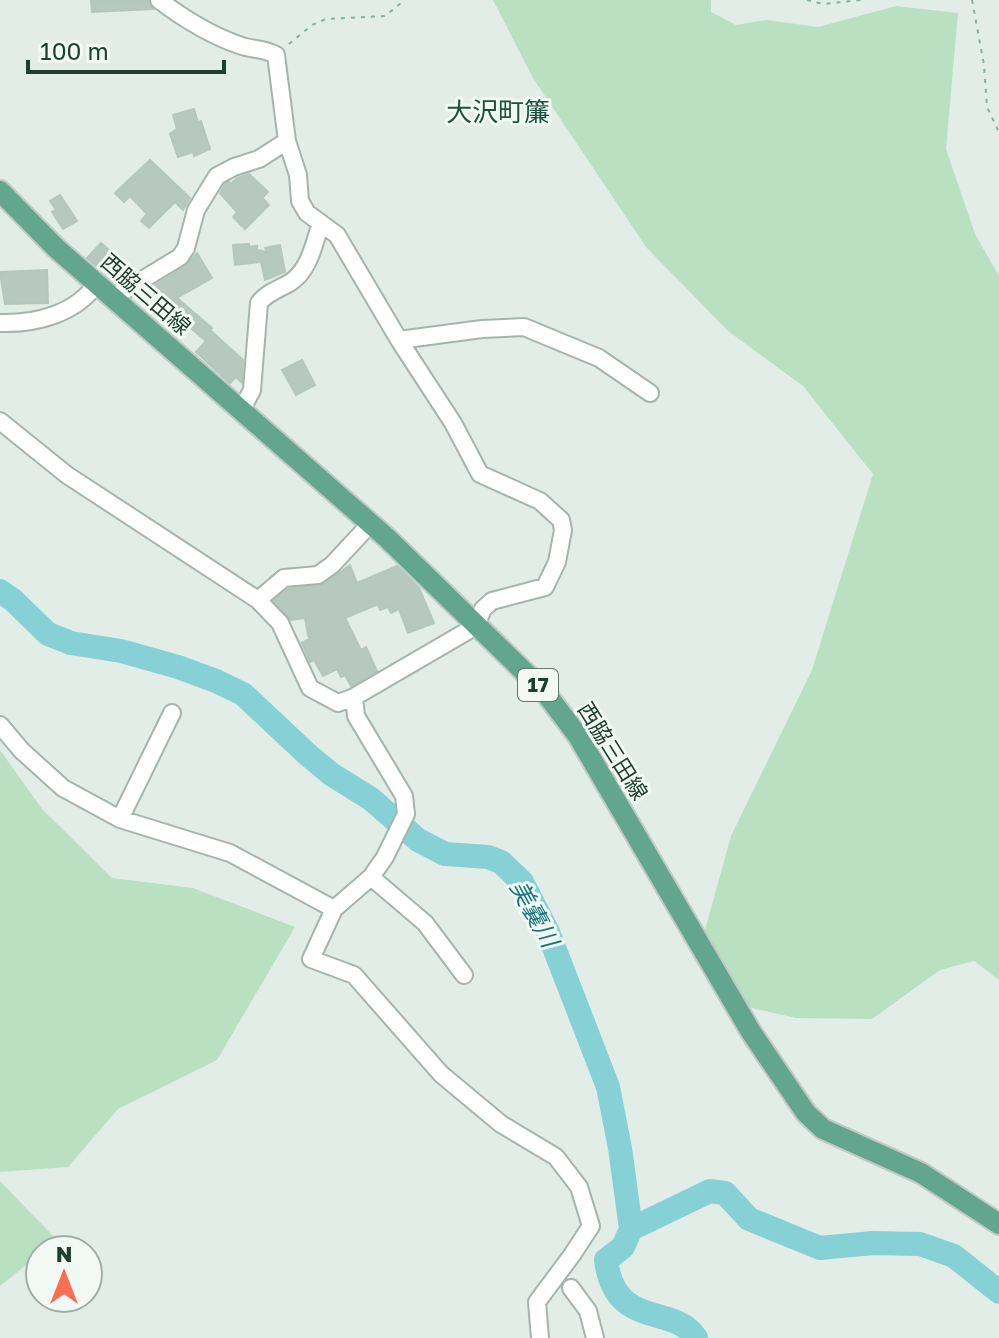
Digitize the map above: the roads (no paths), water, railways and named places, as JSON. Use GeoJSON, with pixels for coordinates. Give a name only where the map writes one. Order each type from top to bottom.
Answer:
{"type":"FeatureCollection","features":[{"type":"Feature","properties":{"kind":"main road","name":"西脇三田線"},"geometry":{"type":"LineString","coordinates":[[0,191],[21,215],[371,523],[544,691],[578,736],[751,1032],[806,1113],[823,1129],[921,1173],[999,1224]]}},
{"type":"Feature","properties":{"kind":"street"},"geometry":{"type":"LineString","coordinates":[[0,421],[67,475],[258,600],[280,623],[310,688],[338,703],[354,697],[476,626],[483,609],[492,601],[545,587],[557,562],[563,530],[561,520],[540,501],[480,474],[453,423],[337,235],[307,213],[300,201],[298,175],[287,141],[276,55],[262,47],[244,47],[221,38],[159,0]]}},
{"type":"Feature","properties":{"kind":"street"},"geometry":{"type":"LineString","coordinates":[[114,297],[180,257],[186,248],[196,210],[217,176],[259,159],[287,141]]}},
{"type":"Feature","properties":{"kind":"street"},"geometry":{"type":"LineString","coordinates":[[242,409],[252,390],[259,303],[264,296],[294,280],[307,264],[321,223]]}},
{"type":"Feature","properties":{"kind":"street"},"geometry":{"type":"LineString","coordinates":[[0,323],[41,320],[87,298],[97,283]]}},
{"type":"Feature","properties":{"kind":"street"},"geometry":{"type":"LineString","coordinates":[[399,340],[524,327],[599,358],[650,393]]}},
{"type":"Feature","properties":{"kind":"street"},"geometry":{"type":"LineString","coordinates":[[258,600],[284,578],[318,575],[332,565],[371,523]]}},
{"type":"Feature","properties":{"kind":"street"},"geometry":{"type":"LineString","coordinates":[[354,697],[356,716],[404,796],[406,814],[400,830],[371,877],[334,909],[311,959],[354,975],[441,1074],[501,1124],[556,1157],[579,1187],[591,1226],[537,1302],[540,1338]]}},
{"type":"Feature","properties":{"kind":"street"},"geometry":{"type":"LineString","coordinates":[[120,819],[172,713]]}},
{"type":"Feature","properties":{"kind":"street"},"geometry":{"type":"LineString","coordinates":[[0,725],[22,751],[63,788],[120,819],[230,853],[334,909]]}},
{"type":"Feature","properties":{"kind":"street"},"geometry":{"type":"LineString","coordinates":[[371,877],[425,923],[464,975]]}},
{"type":"Feature","properties":{"kind":"street"},"geometry":{"type":"LineString","coordinates":[[571,1288],[588,1311],[595,1338]]}},
{"type":"Feature","properties":{"kind":"waterway","name":"美嚢川"},"geometry":{"type":"LineString","coordinates":[[0,591],[48,634],[71,643],[121,651],[178,667],[243,694],[307,754],[331,774],[371,799],[418,840],[445,854],[488,857],[501,862],[522,882],[548,932],[608,1087],[631,1229],[623,1247],[606,1260],[612,1282],[621,1297],[633,1307],[674,1321],[696,1338]]}},
{"type":"Feature","properties":{"kind":"waterway"},"geometry":{"type":"LineString","coordinates":[[631,1229],[710,1191],[725,1193],[749,1219],[820,1248],[873,1243],[920,1244],[954,1256],[999,1292]]}},
{"type":"Feature","properties":{"kind":"district","name":"大沢町簾"},"geometry":{"type":"Point","coordinates":[498,112]}}]}
